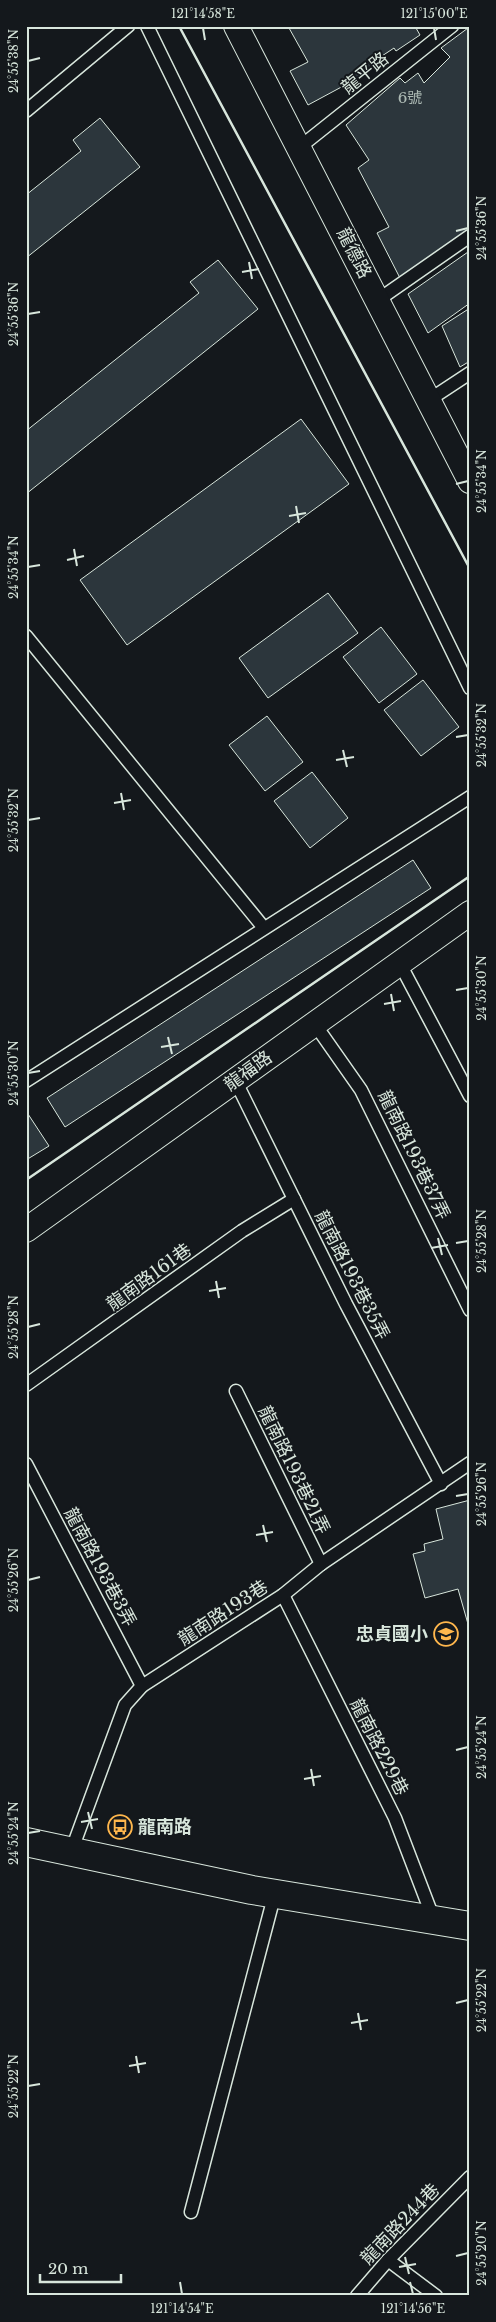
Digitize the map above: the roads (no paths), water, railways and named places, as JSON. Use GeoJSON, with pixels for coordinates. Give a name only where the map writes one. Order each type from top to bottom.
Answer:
{"type":"FeatureCollection","features":[{"type":"Feature","properties":{"kind":"main road"},"geometry":{"type":"LineString","coordinates":[[26,1842],[274,1893],[470,1926]]}},
{"type":"Feature","properties":{"kind":"street","name":"龍德路"},"geometry":{"type":"LineString","coordinates":[[236,26],[470,480]]}},
{"type":"Feature","properties":{"kind":"street","name":"龍福路"},"geometry":{"type":"LineString","coordinates":[[26,1230],[470,913]]}},
{"type":"Feature","properties":{"kind":"lane"},"geometry":{"type":"LineString","coordinates":[[26,111],[128,26]]}},
{"type":"Feature","properties":{"kind":"lane"},"geometry":{"type":"LineString","coordinates":[[147,26],[470,688]]}},
{"type":"Feature","properties":{"kind":"lane","name":"龍平路"},"geometry":{"type":"LineString","coordinates":[[300,147],[452,26]]}},
{"type":"Feature","properties":{"kind":"lane"},"geometry":{"type":"LineString","coordinates":[[378,300],[470,236]]}},
{"type":"Feature","properties":{"kind":"lane"},"geometry":{"type":"LineString","coordinates":[[429,400],[470,373]]}},
{"type":"Feature","properties":{"kind":"lane"},"geometry":{"type":"LineString","coordinates":[[26,636],[264,928]]}},
{"type":"Feature","properties":{"kind":"lane"},"geometry":{"type":"LineString","coordinates":[[26,1081],[470,796]]}},
{"type":"Feature","properties":{"kind":"lane"},"geometry":{"type":"LineString","coordinates":[[400,962],[470,1096]]}},
{"type":"Feature","properties":{"kind":"lane","name":"龍南路193巷37弄"},"geometry":{"type":"LineString","coordinates":[[314,1023],[362,1090],[470,1310]]}},
{"type":"Feature","properties":{"kind":"lane","name":"龍南路193巷35弄"},"geometry":{"type":"LineString","coordinates":[[235,1080],[346,1304],[441,1484]]}},
{"type":"Feature","properties":{"kind":"lane","name":"龍南路161巷"},"geometry":{"type":"LineString","coordinates":[[26,1385],[242,1231],[294,1199]]}},
{"type":"Feature","properties":{"kind":"lane","name":"龍南路193巷21弄"},"geometry":{"type":"LineString","coordinates":[[236,1391],[321,1564]]}},
{"type":"Feature","properties":{"kind":"lane","name":"龍南路193巷"},"geometry":{"type":"LineString","coordinates":[[71,1852],[125,1705],[142,1686],[283,1595],[321,1564],[470,1463]]}},
{"type":"Feature","properties":{"kind":"lane","name":"龍南路193巷3弄"},"geometry":{"type":"LineString","coordinates":[[26,1464],[32,1488],[142,1686]]}},
{"type":"Feature","properties":{"kind":"lane","name":"龍南路229巷"},"geometry":{"type":"LineString","coordinates":[[283,1595],[395,1818],[434,1920]]}},
{"type":"Feature","properties":{"kind":"lane"},"geometry":{"type":"LineString","coordinates":[[191,2212],[274,1893]]}},
{"type":"Feature","properties":{"kind":"lane","name":"龍南路244巷"},"geometry":{"type":"LineString","coordinates":[[357,2296],[388,2260],[470,2177]]}},
{"type":"Feature","properties":{"kind":"lane"},"geometry":{"type":"LineString","coordinates":[[388,2260],[436,2296]]}},
{"type":"Feature","properties":{"kind":"place","name":"忠貞國小"},"geometry":{"type":"Point","coordinates":[446,1634]}},
{"type":"Feature","properties":{"kind":"place","name":"龍南路"},"geometry":{"type":"Point","coordinates":[120,1827]}}]}
